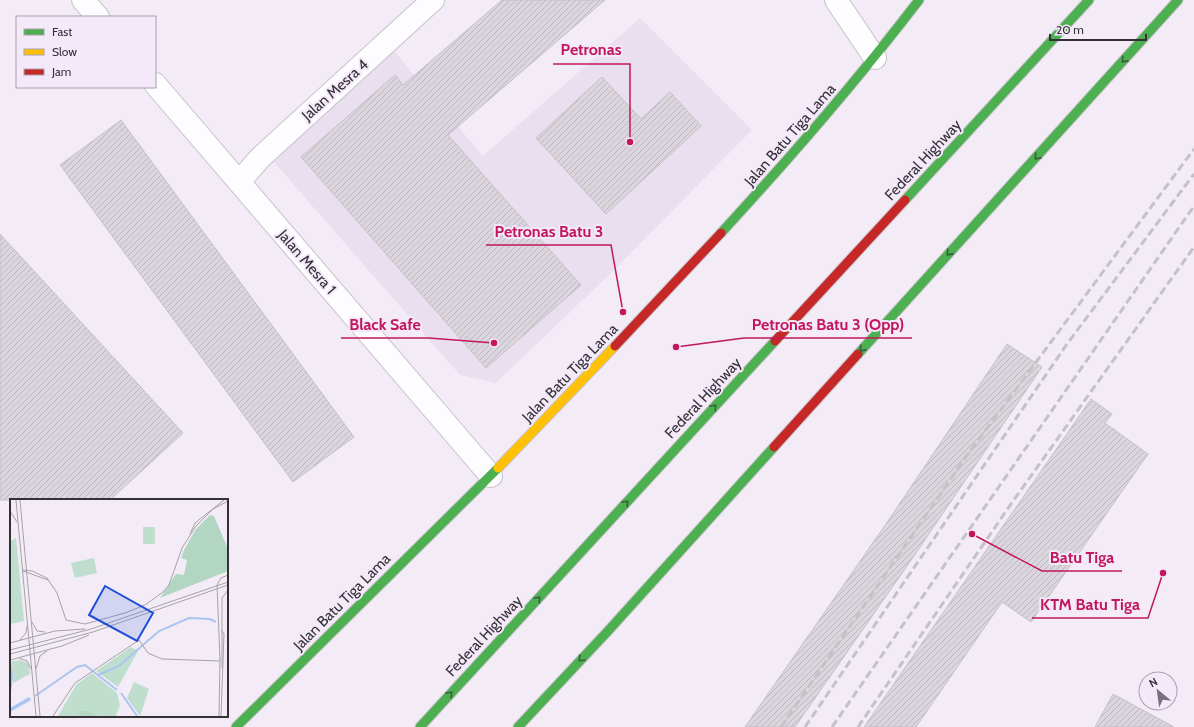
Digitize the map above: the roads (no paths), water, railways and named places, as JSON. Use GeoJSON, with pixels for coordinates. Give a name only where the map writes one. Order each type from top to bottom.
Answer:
{"type":"FeatureCollection","features":[{"type":"Feature","properties":{"kind":"main road","name":"Jalan Batu Tiga Lama"},"geometry":{"type":"LineString","coordinates":[[236,727],[491,476],[668,291],[779,170],[875,58],[919,0]]}},
{"type":"Feature","properties":{"kind":"main road","name":"Federal Highway"},"geometry":{"type":"LineString","coordinates":[[420,727],[1089,0]]}},
{"type":"Feature","properties":{"kind":"main road"},"geometry":{"type":"LineString","coordinates":[[518,727],[613,625],[1178,0]]}},
{"type":"Feature","properties":{"kind":"street"},"geometry":{"type":"LineString","coordinates":[[83,0],[97,16]]}},
{"type":"Feature","properties":{"kind":"street","name":"Jalan Mesra 4"},"geometry":{"type":"LineString","coordinates":[[239,182],[260,158],[433,0]]}},
{"type":"Feature","properties":{"kind":"street"},"geometry":{"type":"LineString","coordinates":[[836,0],[875,58]]}},
{"type":"Feature","properties":{"kind":"street","name":"Jalan Mesra 1"},"geometry":{"type":"LineString","coordinates":[[156,85],[491,476]]}},
{"type":"Feature","properties":{"kind":"railway"},"geometry":{"type":"LineString","coordinates":[[781,727],[965,458],[1194,149]]}},
{"type":"Feature","properties":{"kind":"railway"},"geometry":{"type":"LineString","coordinates":[[805,727],[1067,344],[1194,174]]}},
{"type":"Feature","properties":{"kind":"railway"},"geometry":{"type":"LineString","coordinates":[[832,727],[1194,206]]}},
{"type":"Feature","properties":{"kind":"railway"},"geometry":{"type":"LineString","coordinates":[[858,727],[1011,504],[1194,247]]}},
{"type":"Feature","properties":{"kind":"place","name":"Petronas"},"geometry":{"type":"Point","coordinates":[630,142]}},
{"type":"Feature","properties":{"kind":"place","name":"Petronas Batu 3"},"geometry":{"type":"Point","coordinates":[623,312]}},
{"type":"Feature","properties":{"kind":"place","name":"Black Safe"},"geometry":{"type":"Point","coordinates":[494,343]}},
{"type":"Feature","properties":{"kind":"place","name":"Petronas Batu 3 (Opp)"},"geometry":{"type":"Point","coordinates":[676,347]}},
{"type":"Feature","properties":{"kind":"place","name":"Batu Tiga"},"geometry":{"type":"Point","coordinates":[972,534]}},
{"type":"Feature","properties":{"kind":"place","name":"KTM Batu Tiga"},"geometry":{"type":"Point","coordinates":[1163,573]}}]}
